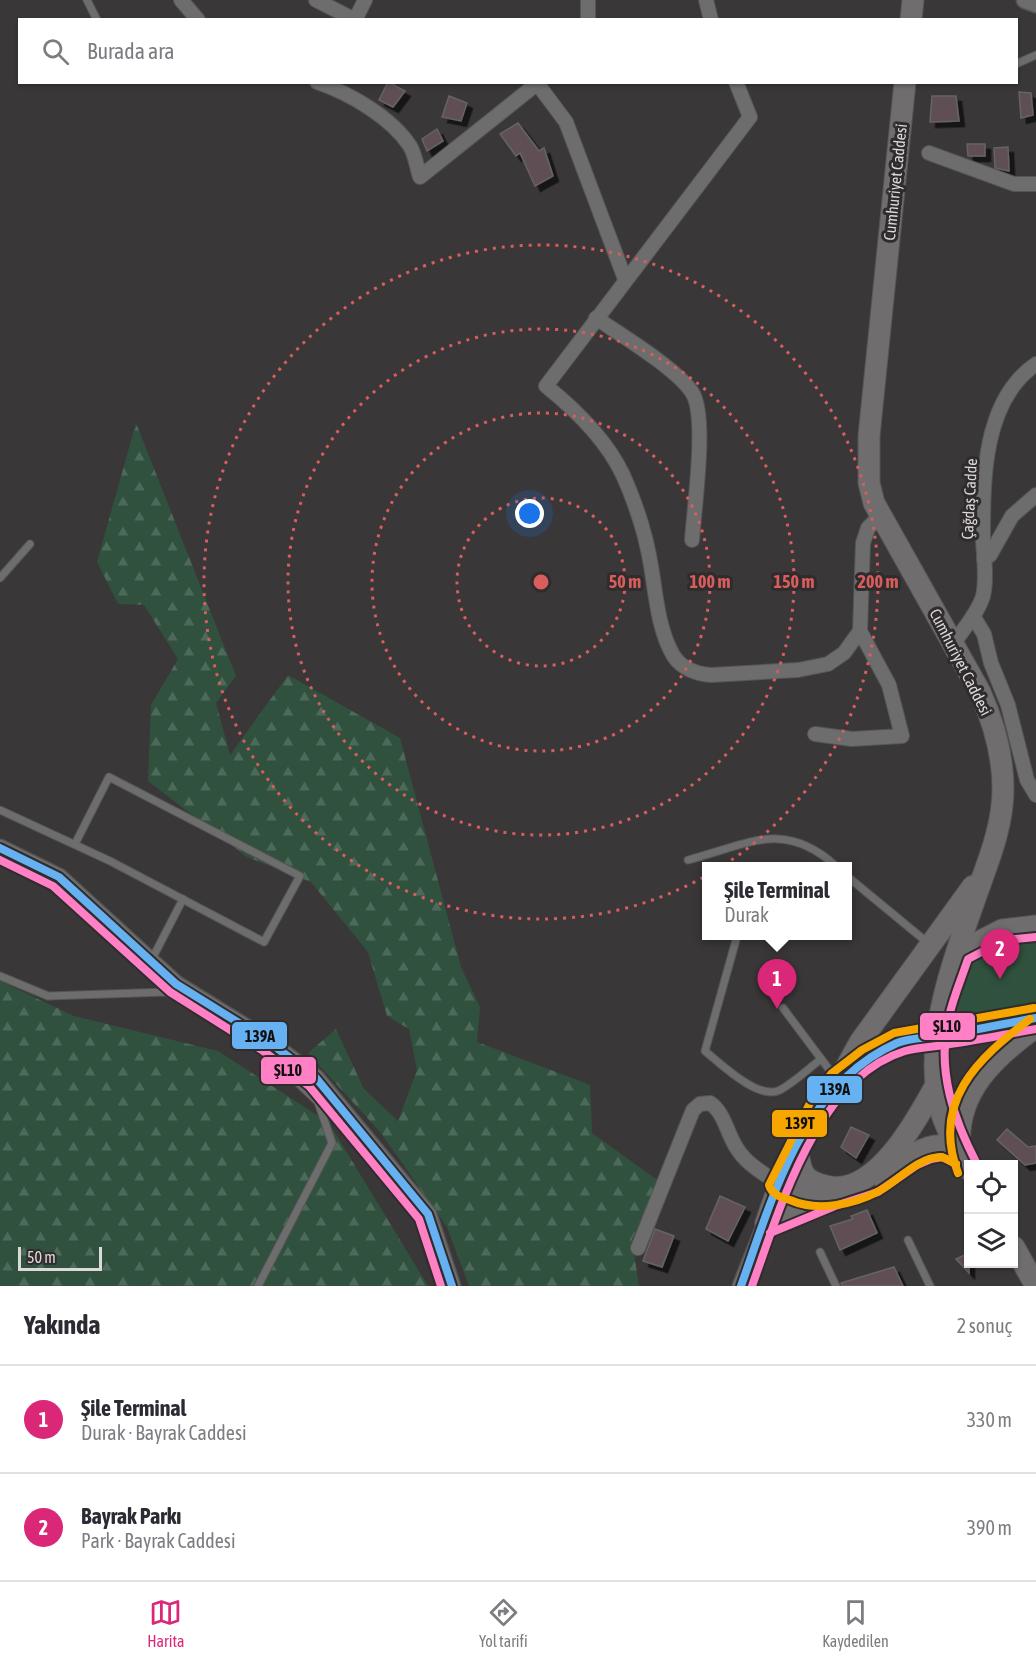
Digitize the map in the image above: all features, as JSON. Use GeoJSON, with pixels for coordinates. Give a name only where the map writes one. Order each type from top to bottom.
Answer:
{"type":"FeatureCollection","features":[{"type":"Feature","properties":{"kind":"main road"},"geometry":{"type":"LineString","coordinates":[[911,18],[913,0]]}},
{"type":"Feature","properties":{"kind":"main road","name":"Cumhuriyet Caddesi"},"geometry":{"type":"LineString","coordinates":[[905,84],[869,436],[869,483],[880,516],[954,643],[990,716],[1002,764],[1001,814],[937,1024],[937,1083],[940,1109],[964,1160]]}},
{"type":"Feature","properties":{"kind":"main road"},"geometry":{"type":"LineString","coordinates":[[766,1223],[779,1184],[797,1147],[860,1042],[986,868]]}},
{"type":"Feature","properties":{"kind":"main road"},"geometry":{"type":"LineString","coordinates":[[970,916],[986,926],[1002,930]]}},
{"type":"Feature","properties":{"kind":"main road"},"geometry":{"type":"LineString","coordinates":[[959,951],[1002,930],[1036,926]]}},
{"type":"Feature","properties":{"kind":"main road"},"geometry":{"type":"LineString","coordinates":[[838,1082],[868,1059],[897,1043],[1036,1018]]}},
{"type":"Feature","properties":{"kind":"main road"},"geometry":{"type":"LineString","coordinates":[[965,1160],[958,1128],[961,1111],[981,1077],[1007,1048],[1036,1027]]}},
{"type":"Feature","properties":{"kind":"main road"},"geometry":{"type":"LineString","coordinates":[[797,1147],[802,1173],[814,1184],[831,1188],[854,1183],[870,1174],[890,1156],[912,1128],[937,1083]]}},
{"type":"Feature","properties":{"kind":"main road"},"geometry":{"type":"LineString","coordinates":[[766,1223],[831,1196],[874,1182],[912,1156],[928,1149],[943,1146],[964,1161]]}},
{"type":"Feature","properties":{"kind":"main road"},"geometry":{"type":"LineString","coordinates":[[779,1184],[804,1195],[831,1196]]}},
{"type":"Feature","properties":{"kind":"main road"},"geometry":{"type":"LineString","coordinates":[[1018,1255],[1035,1286]]}},
{"type":"Feature","properties":{"kind":"street"},"geometry":{"type":"LineString","coordinates":[[181,0],[196,18]]}},
{"type":"Feature","properties":{"kind":"street"},"geometry":{"type":"LineString","coordinates":[[316,0],[351,18]]}},
{"type":"Feature","properties":{"kind":"street"},"geometry":{"type":"LineString","coordinates":[[356,18],[364,0]]}},
{"type":"Feature","properties":{"kind":"street"},"geometry":{"type":"LineString","coordinates":[[588,0],[588,18]]}},
{"type":"Feature","properties":{"kind":"street"},"geometry":{"type":"LineString","coordinates":[[706,0],[710,18]]}},
{"type":"Feature","properties":{"kind":"street"},"geometry":{"type":"LineString","coordinates":[[1025,0],[1036,4]]}},
{"type":"Feature","properties":{"kind":"street"},"geometry":{"type":"LineString","coordinates":[[323,84],[385,120],[410,147],[420,177],[536,84]]}},
{"type":"Feature","properties":{"kind":"street"},"geometry":{"type":"LineString","coordinates":[[538,84],[566,122],[625,279]]}},
{"type":"Feature","properties":{"kind":"street"},"geometry":{"type":"LineString","coordinates":[[737,84],[750,117],[546,386],[592,430],[622,473],[646,543],[661,624],[676,659],[694,672],[711,675],[821,666],[839,658],[860,631]]}},
{"type":"Feature","properties":{"kind":"street"},"geometry":{"type":"LineString","coordinates":[[928,153],[1014,184],[1036,184]]}},
{"type":"Feature","properties":{"kind":"street"},"geometry":{"type":"LineString","coordinates":[[596,318],[684,382],[696,400],[699,424],[692,540]]}},
{"type":"Feature","properties":{"kind":"street","name":"Çağdaş Cadde"},"geometry":{"type":"LineString","coordinates":[[954,643],[973,616],[984,594],[983,519],[988,446],[997,414],[1012,388],[1036,364]]}},
{"type":"Feature","properties":{"kind":"street"},"geometry":{"type":"LineString","coordinates":[[984,559],[990,555],[1012,516],[1036,495]]}},
{"type":"Feature","properties":{"kind":"street"},"geometry":{"type":"LineString","coordinates":[[815,734],[852,739],[902,736],[890,685],[860,631],[863,543],[868,528],[880,516]]}},
{"type":"Feature","properties":{"kind":"street"},"geometry":{"type":"LineString","coordinates":[[973,616],[984,634],[991,663],[1008,705],[1028,780],[1036,795]]}},
{"type":"Feature","properties":{"kind":"street"},"geometry":{"type":"LineString","coordinates":[[0,848],[59,877],[176,984],[268,1041],[316,1078],[428,1214],[452,1286]]}},
{"type":"Feature","properties":{"kind":"street"},"geometry":{"type":"LineString","coordinates":[[638,1248],[693,1110],[700,1104],[710,1103],[717,1107],[736,1148],[751,1165],[779,1184]]}},
{"type":"Feature","properties":{"kind":"street"},"geometry":{"type":"LineString","coordinates":[[741,1286],[766,1223]]}},
{"type":"Feature","properties":{"kind":"lane"},"geometry":{"type":"LineString","coordinates":[[87,0],[96,18]]}},
{"type":"Feature","properties":{"kind":"lane"},"geometry":{"type":"LineString","coordinates":[[1018,64],[1036,55]]}},
{"type":"Feature","properties":{"kind":"lane"},"geometry":{"type":"LineString","coordinates":[[0,578],[30,544]]}},
{"type":"Feature","properties":{"kind":"lane"},"geometry":{"type":"LineString","coordinates":[[0,810],[75,844],[264,942],[300,876],[109,777],[75,844]]}},
{"type":"Feature","properties":{"kind":"lane"},"geometry":{"type":"LineString","coordinates":[[688,860],[764,840],[783,838],[812,846],[830,862]]}},
{"type":"Feature","properties":{"kind":"lane"},"geometry":{"type":"LineString","coordinates":[[852,880],[930,945]]}},
{"type":"Feature","properties":{"kind":"lane"},"geometry":{"type":"LineString","coordinates":[[151,961],[183,899]]}},
{"type":"Feature","properties":{"kind":"lane"},"geometry":{"type":"LineString","coordinates":[[736,940],[705,1051],[757,1090],[770,1093],[781,1090],[821,1059]]}},
{"type":"Feature","properties":{"kind":"lane"},"geometry":{"type":"LineString","coordinates":[[0,976],[48,996],[167,992],[254,1041],[318,1102],[332,1143],[258,1286]]}},
{"type":"Feature","properties":{"kind":"lane"},"geometry":{"type":"LineString","coordinates":[[783,1008],[838,1082]]}},
{"type":"Feature","properties":{"kind":"lane"},"geometry":{"type":"LineString","coordinates":[[908,1240],[930,1286]]}},
{"type":"Feature","properties":{"kind":"lane"},"geometry":{"type":"LineString","coordinates":[[820,1252],[836,1286]]}},
{"type":"Feature","properties":{"kind":"green space"},"geometry":{"type":"Polygon","coordinates":[[[136,423],[236,676],[216,703],[230,755],[288,675],[400,738],[461,967],[480,1007],[477,1042],[590,1085],[592,1133],[660,1182],[632,1239],[639,1286],[469,1286],[447,1227],[381,1133],[308,1053],[336,1029],[364,1089],[398,1121],[417,1070],[409,1029],[387,1016],[368,952],[311,882],[247,857],[148,781],[151,705],[178,659],[144,605],[118,604],[97,562],[136,423]]]}},
{"type":"Feature","properties":{"kind":"green space"},"geometry":{"type":"Polygon","coordinates":[[[1036,941],[1036,1006],[951,1021],[972,953],[1036,941]]]}},
{"type":"Feature","properties":{"kind":"green space"},"geometry":{"type":"Polygon","coordinates":[[[0,981],[74,1016],[218,1051],[329,1123],[428,1286],[0,1286],[0,981]]]}},
{"type":"Feature","properties":{"kind":"building"},"geometry":{"type":"Polygon","coordinates":[[[387,84],[405,91],[393,107],[379,100],[387,84]]]}},
{"type":"Feature","properties":{"kind":"building"},"geometry":{"type":"Polygon","coordinates":[[[1019,92],[1031,93],[1033,115],[1021,118],[1019,92]]]}},
{"type":"Feature","properties":{"kind":"building"},"geometry":{"type":"Polygon","coordinates":[[[449,96],[467,103],[461,121],[442,117],[449,96]]]}},
{"type":"Feature","properties":{"kind":"building"},"geometry":{"type":"Polygon","coordinates":[[[932,96],[956,96],[959,121],[930,122],[932,96]]]}},
{"type":"Feature","properties":{"kind":"building"},"geometry":{"type":"Polygon","coordinates":[[[518,123],[539,151],[544,148],[553,176],[535,186],[520,153],[516,156],[500,134],[518,123]]]}},
{"type":"Feature","properties":{"kind":"building"},"geometry":{"type":"Polygon","coordinates":[[[437,129],[443,141],[427,151],[422,139],[437,129]]]}},
{"type":"Feature","properties":{"kind":"building"},"geometry":{"type":"Polygon","coordinates":[[[967,144],[985,144],[985,156],[968,156],[967,144]]]}},
{"type":"Feature","properties":{"kind":"building"},"geometry":{"type":"Polygon","coordinates":[[[1008,147],[1009,171],[995,168],[994,148],[1008,147]]]}},
{"type":"Feature","properties":{"kind":"building"},"geometry":{"type":"Polygon","coordinates":[[[851,1127],[869,1135],[856,1158],[841,1147],[851,1127]]]}},
{"type":"Feature","properties":{"kind":"building"},"geometry":{"type":"Polygon","coordinates":[[[1007,1129],[1028,1147],[1036,1146],[1036,1163],[1025,1165],[997,1140],[1007,1129]]]}},
{"type":"Feature","properties":{"kind":"building"},"geometry":{"type":"Polygon","coordinates":[[[720,1196],[745,1207],[728,1241],[706,1229],[720,1196]]]}},
{"type":"Feature","properties":{"kind":"building"},"geometry":{"type":"Polygon","coordinates":[[[867,1210],[877,1233],[840,1250],[830,1226],[853,1219],[851,1216],[867,1210]]]}},
{"type":"Feature","properties":{"kind":"building"},"geometry":{"type":"Polygon","coordinates":[[[655,1229],[674,1236],[662,1267],[643,1261],[655,1229]]]}},
{"type":"Feature","properties":{"kind":"building"},"geometry":{"type":"Polygon","coordinates":[[[964,1255],[964,1268],[956,1259],[964,1255]]]}},
{"type":"Feature","properties":{"kind":"building"},"geometry":{"type":"Polygon","coordinates":[[[894,1267],[903,1286],[842,1286],[841,1283],[894,1267]]]}},
{"type":"Feature","properties":{"kind":"transit line","name":"139A"},"geometry":{"type":"LineString","coordinates":[[0,848],[59,877],[176,984],[268,1041],[316,1078],[428,1214],[452,1286]]}},
{"type":"Feature","properties":{"kind":"transit line","name":"ŞL10"},"geometry":{"type":"LineString","coordinates":[[0,860],[53,886],[170,992],[262,1050],[309,1086],[419,1219],[441,1286]]}},
{"type":"Feature","properties":{"kind":"transit line","name":"ŞL10"},"geometry":{"type":"LineString","coordinates":[[975,1160],[955,1113],[946,1077],[945,1040],[954,998],[968,959],[1005,940],[1036,937]]}},
{"type":"Feature","properties":{"kind":"transit line","name":"139T"},"geometry":{"type":"LineString","coordinates":[[956,1164],[942,1157],[923,1161],[879,1191],[858,1200],[835,1205],[801,1204],[777,1195],[769,1185],[810,1103],[831,1074],[862,1050],[894,1033],[1034,1008]]}},
{"type":"Feature","properties":{"kind":"transit line","name":"139A"},"geometry":{"type":"LineString","coordinates":[[741,1286],[779,1181],[795,1147],[814,1115],[837,1086],[864,1062],[902,1041],[1036,1018]]}},
{"type":"Feature","properties":{"kind":"transit line","name":"139T"},"geometry":{"type":"LineString","coordinates":[[958,1173],[951,1148],[950,1125],[955,1104],[964,1084],[993,1050],[1030,1019]]}},
{"type":"Feature","properties":{"kind":"transit line","name":"ŞL10"},"geometry":{"type":"LineString","coordinates":[[752,1286],[789,1185],[825,1117],[847,1088],[874,1066],[905,1051],[1036,1029]]}},
{"type":"Feature","properties":{"kind":"transit line","name":"ŞL10"},"geometry":{"type":"LineString","coordinates":[[770,1233],[835,1206],[878,1192],[917,1165],[931,1159],[942,1157],[956,1164]]}},
{"type":"Feature","properties":{"kind":"place","name":"Bayrak Parkı"},"geometry":{"type":"Point","coordinates":[1000,979]}},
{"type":"Feature","properties":{"kind":"place","name":"Şile Terminal"},"geometry":{"type":"Point","coordinates":[777,1009]}}]}
